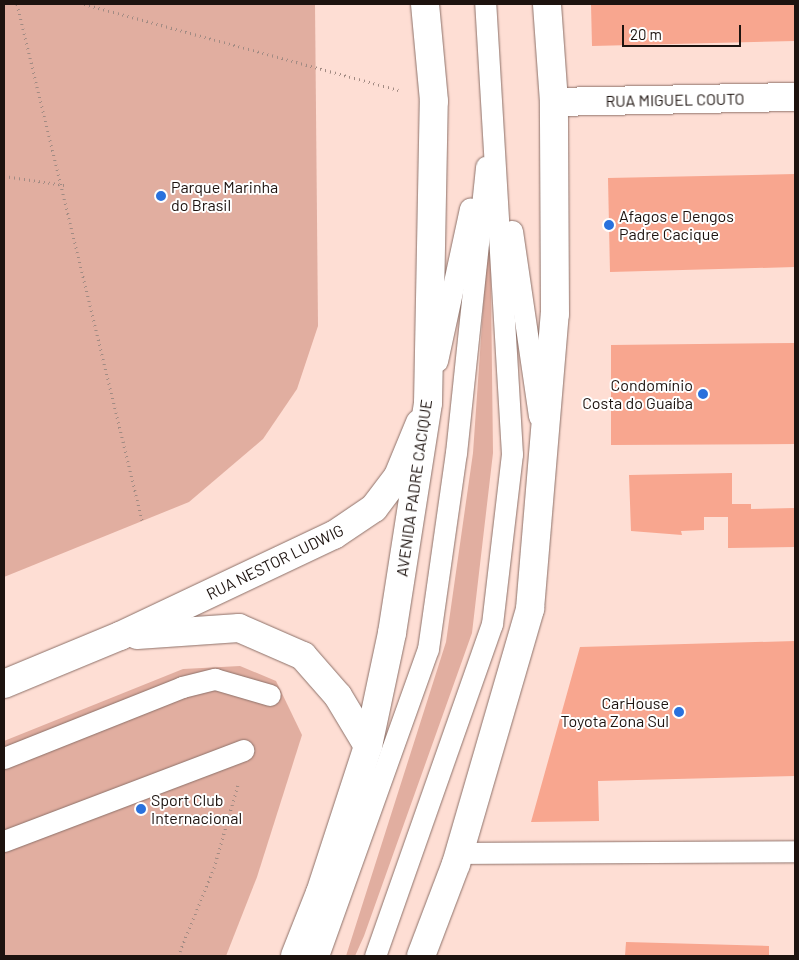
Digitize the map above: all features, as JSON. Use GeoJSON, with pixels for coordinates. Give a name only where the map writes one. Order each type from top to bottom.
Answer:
{"type":"FeatureCollection","features":[{"type":"Feature","properties":{"kind":"main road","name":"AVENIDA PADRE CACIQUE"},"geometry":{"type":"LineString","coordinates":[[295,956],[320,893],[368,746],[392,633],[428,403],[434,101],[425,4]]}},
{"type":"Feature","properties":{"kind":"main road"},"geometry":{"type":"LineString","coordinates":[[421,956],[459,853],[530,609],[545,456],[556,314],[554,102],[547,4]]}},
{"type":"Feature","properties":{"kind":"main road","name":"RUA MIGUEL COUTO"},"geometry":{"type":"LineString","coordinates":[[554,102],[795,97]]}},
{"type":"Feature","properties":{"kind":"main road","name":"RUA NESTOR LUDWIG"},"geometry":{"type":"LineString","coordinates":[[4,684],[120,636],[334,535],[374,508],[398,476],[428,403]]}},
{"type":"Feature","properties":{"kind":"main road","name":"RUA NESTOR LUDWIG"},"geometry":{"type":"LineString","coordinates":[[120,636],[239,628],[303,656],[338,696],[368,746]]}},
{"type":"Feature","properties":{"kind":"lane"},"geometry":{"type":"LineString","coordinates":[[375,956],[492,624],[512,454],[493,102],[485,4]]}},
{"type":"Feature","properties":{"kind":"lane"},"geometry":{"type":"LineString","coordinates":[[428,403],[493,102]]}},
{"type":"Feature","properties":{"kind":"lane"},"geometry":{"type":"LineString","coordinates":[[493,102],[545,456]]}},
{"type":"Feature","properties":{"kind":"lane"},"geometry":{"type":"LineString","coordinates":[[318,956],[428,649],[456,452],[493,102]]}},
{"type":"Feature","properties":{"kind":"lane"},"geometry":{"type":"LineString","coordinates":[[4,758],[182,687],[215,679],[270,695]]}},
{"type":"Feature","properties":{"kind":"lane"},"geometry":{"type":"LineString","coordinates":[[4,842],[243,750]]}},
{"type":"Feature","properties":{"kind":"lane"},"geometry":{"type":"LineString","coordinates":[[459,853],[795,851]]}},
{"type":"Feature","properties":{"kind":"path"},"geometry":{"type":"LineString","coordinates":[[17,4],[64,185],[142,520]]}},
{"type":"Feature","properties":{"kind":"path"},"geometry":{"type":"LineString","coordinates":[[84,4],[317,66],[434,101]]}},
{"type":"Feature","properties":{"kind":"path"},"geometry":{"type":"LineString","coordinates":[[4,176],[64,185]]}},
{"type":"Feature","properties":{"kind":"path"},"geometry":{"type":"LineString","coordinates":[[178,956],[225,834],[236,800],[243,750]]}},
{"type":"Feature","properties":{"kind":"shaded area","name":"Parque Marinha do Brasil"},"geometry":{"type":"Polygon","coordinates":[[[4,4],[315,4],[318,326],[297,389],[263,439],[189,502],[4,577],[4,4]]]}},
{"type":"Feature","properties":{"kind":"shaded area"},"geometry":{"type":"Polygon","coordinates":[[[490,208],[493,453],[472,633],[364,936],[355,956],[346,956],[446,642],[473,453],[490,208]]]}},
{"type":"Feature","properties":{"kind":"shaded area","name":"Sport Club Internacional"},"geometry":{"type":"Polygon","coordinates":[[[240,666],[276,681],[302,735],[257,877],[226,956],[4,956],[4,741],[183,669],[240,666]]]}},
{"type":"Feature","properties":{"kind":"building"},"geometry":{"type":"Polygon","coordinates":[[[591,4],[795,4],[795,41],[592,46],[591,4]]]}},
{"type":"Feature","properties":{"kind":"building"},"geometry":{"type":"Polygon","coordinates":[[[795,174],[795,267],[610,272],[608,178],[795,174]]]}},
{"type":"Feature","properties":{"kind":"building","name":"Condomínio Costa do Guaíba"},"geometry":{"type":"Polygon","coordinates":[[[795,343],[795,444],[611,445],[611,345],[795,343]]]}},
{"type":"Feature","properties":{"kind":"building"},"geometry":{"type":"Polygon","coordinates":[[[732,473],[732,504],[751,504],[751,509],[794,508],[795,547],[728,548],[728,517],[704,517],[704,530],[681,531],[682,535],[631,531],[629,475],[732,473]]]}},
{"type":"Feature","properties":{"kind":"building","name":"CarHouse Toyota Zona Sul"},"geometry":{"type":"Polygon","coordinates":[[[795,641],[795,776],[598,781],[599,821],[531,822],[580,647],[795,641]]]}},
{"type":"Feature","properties":{"kind":"building"},"geometry":{"type":"Polygon","coordinates":[[[626,942],[769,946],[769,956],[625,956],[626,942]]]}},
{"type":"Feature","properties":{"kind":"place","name":"Parque Marinha do Brasil"},"geometry":{"type":"Point","coordinates":[161,196]}},
{"type":"Feature","properties":{"kind":"place","name":"Afagos e Dengos Padre Cacique"},"geometry":{"type":"Point","coordinates":[609,225]}},
{"type":"Feature","properties":{"kind":"place","name":"Condomínio Costa do Guaíba"},"geometry":{"type":"Point","coordinates":[703,394]}},
{"type":"Feature","properties":{"kind":"place","name":"CarHouse Toyota Zona Sul"},"geometry":{"type":"Point","coordinates":[679,712]}},
{"type":"Feature","properties":{"kind":"place","name":"Sport Club Internacional"},"geometry":{"type":"Point","coordinates":[141,809]}}]}
